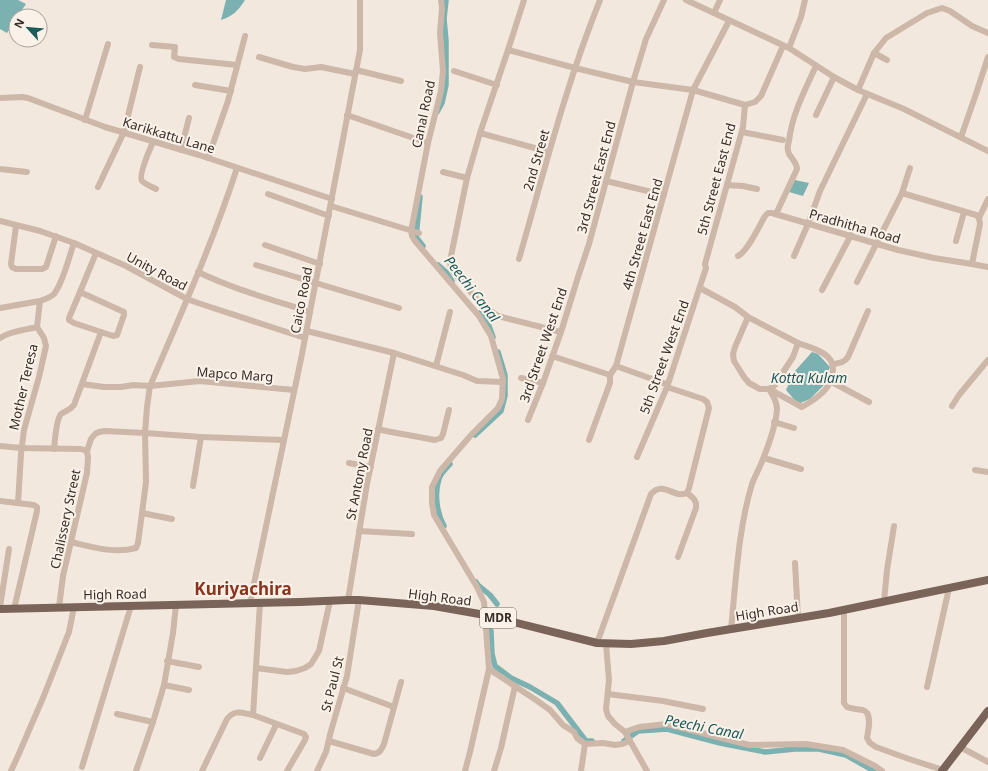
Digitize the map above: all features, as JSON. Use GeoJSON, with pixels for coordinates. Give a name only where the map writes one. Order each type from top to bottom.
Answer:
{"type":"FeatureCollection","features":[{"type":"Feature","properties":{"kind":"main road","name":"High Road"},"geometry":{"type":"LineString","coordinates":[[0,608],[60,608],[360,600],[434,606],[485,615],[597,643],[631,644],[657,642],[844,610],[988,580]]}},
{"type":"Feature","properties":{"kind":"main road"},"geometry":{"type":"LineString","coordinates":[[942,771],[988,711]]}},
{"type":"Feature","properties":{"kind":"street","name":"Caico Road"},"geometry":{"type":"LineString","coordinates":[[250,603],[320,264],[356,72],[360,50],[360,0]]}},
{"type":"Feature","properties":{"kind":"street","name":"Canal Road"},"geometry":{"type":"LineString","coordinates":[[414,232],[428,143],[441,91],[443,71],[440,33],[442,8],[441,0]]}},
{"type":"Feature","properties":{"kind":"street"},"geometry":{"type":"LineString","coordinates":[[524,0],[480,133],[468,178],[450,261],[451,269],[482,305],[498,316],[561,332]]}},
{"type":"Feature","properties":{"kind":"street","name":"2nd Street"},"geometry":{"type":"LineString","coordinates":[[519,259],[549,152],[575,68],[600,0]]}},
{"type":"Feature","properties":{"kind":"street","name":"3rd Street East End"},"geometry":{"type":"LineString","coordinates":[[578,277],[589,244],[646,39],[664,0]]}},
{"type":"Feature","properties":{"kind":"street"},"geometry":{"type":"LineString","coordinates":[[686,0],[786,47],[858,90],[904,108],[988,151]]}},
{"type":"Feature","properties":{"kind":"street"},"geometry":{"type":"LineString","coordinates":[[714,13],[720,0]]}},
{"type":"Feature","properties":{"kind":"street"},"geometry":{"type":"LineString","coordinates":[[508,50],[633,82],[694,90],[745,105],[755,102],[761,96],[801,17],[805,0]]}},
{"type":"Feature","properties":{"kind":"street"},"geometry":{"type":"LineString","coordinates":[[858,90],[874,53],[886,38],[935,9],[942,8],[950,11],[972,26],[988,33]]}},
{"type":"Feature","properties":{"kind":"street","name":"4th Street East End"},"geometry":{"type":"LineString","coordinates":[[589,440],[610,383],[610,375],[616,366],[694,90],[729,21]]}},
{"type":"Feature","properties":{"kind":"street"},"geometry":{"type":"LineString","coordinates":[[208,158],[231,92],[245,36]]}},
{"type":"Feature","properties":{"kind":"street"},"geometry":{"type":"LineString","coordinates":[[85,120],[108,44]]}},
{"type":"Feature","properties":{"kind":"street"},"geometry":{"type":"LineString","coordinates":[[152,46],[175,47],[174,58],[237,65]]}},
{"type":"Feature","properties":{"kind":"street"},"geometry":{"type":"LineString","coordinates":[[874,53],[887,60]]}},
{"type":"Feature","properties":{"kind":"street"},"geometry":{"type":"LineString","coordinates":[[259,57],[293,67],[305,69],[321,68],[356,72],[401,81]]}},
{"type":"Feature","properties":{"kind":"street"},"geometry":{"type":"LineString","coordinates":[[961,137],[988,57]]}},
{"type":"Feature","properties":{"kind":"street"},"geometry":{"type":"LineString","coordinates":[[738,256],[743,254],[768,212],[776,214],[797,169],[797,164],[788,151],[790,135],[794,116],[816,66]]}},
{"type":"Feature","properties":{"kind":"street"},"geometry":{"type":"LineString","coordinates":[[98,187],[124,132],[140,67]]}},
{"type":"Feature","properties":{"kind":"street"},"geometry":{"type":"LineString","coordinates":[[454,71],[496,85]]}},
{"type":"Feature","properties":{"kind":"street"},"geometry":{"type":"LineString","coordinates":[[816,115],[834,77]]}},
{"type":"Feature","properties":{"kind":"street"},"geometry":{"type":"LineString","coordinates":[[195,85],[231,92]]}},
{"type":"Feature","properties":{"kind":"street"},"geometry":{"type":"LineString","coordinates":[[794,256],[820,191],[867,94]]}},
{"type":"Feature","properties":{"kind":"street","name":"Karikkattu Lane"},"geometry":{"type":"LineString","coordinates":[[0,98],[28,98],[85,120],[208,158],[332,199]]}},
{"type":"Feature","properties":{"kind":"street","name":"5th Street East End"},"geometry":{"type":"LineString","coordinates":[[705,264],[742,132],[745,105]]}},
{"type":"Feature","properties":{"kind":"street"},"geometry":{"type":"LineString","coordinates":[[347,115],[428,143]]}},
{"type":"Feature","properties":{"kind":"street"},"geometry":{"type":"LineString","coordinates":[[181,150],[189,118]]}},
{"type":"Feature","properties":{"kind":"street"},"geometry":{"type":"LineString","coordinates":[[742,132],[783,140]]}},
{"type":"Feature","properties":{"kind":"street"},"geometry":{"type":"LineString","coordinates":[[480,133],[549,152]]}},
{"type":"Feature","properties":{"kind":"street"},"geometry":{"type":"LineString","coordinates":[[153,142],[143,168],[141,180],[156,189]]}},
{"type":"Feature","properties":{"kind":"street"},"geometry":{"type":"LineString","coordinates":[[71,542],[104,550],[130,550],[136,548],[138,543],[146,482],[145,433],[150,386],[198,272],[237,168]]}},
{"type":"Feature","properties":{"kind":"street"},"geometry":{"type":"LineString","coordinates":[[856,282],[902,193],[910,168]]}},
{"type":"Feature","properties":{"kind":"street"},"geometry":{"type":"LineString","coordinates":[[0,169],[27,172]]}},
{"type":"Feature","properties":{"kind":"street"},"geometry":{"type":"LineString","coordinates":[[444,172],[468,178]]}},
{"type":"Feature","properties":{"kind":"street"},"geometry":{"type":"LineString","coordinates":[[606,180],[664,196]]}},
{"type":"Feature","properties":{"kind":"street"},"geometry":{"type":"LineString","coordinates":[[727,185],[757,189]]}},
{"type":"Feature","properties":{"kind":"street"},"geometry":{"type":"LineString","coordinates":[[902,193],[976,215],[979,218]]}},
{"type":"Feature","properties":{"kind":"street"},"geometry":{"type":"LineString","coordinates":[[268,194],[329,216]]}},
{"type":"Feature","properties":{"kind":"street"},"geometry":{"type":"LineString","coordinates":[[972,264],[980,224],[979,218],[988,199]]}},
{"type":"Feature","properties":{"kind":"street"},"geometry":{"type":"LineString","coordinates":[[330,206],[414,232],[412,236],[414,241],[479,316],[491,336],[503,379],[502,399],[498,408],[472,434],[440,471],[432,487],[434,515],[477,587],[484,602],[489,669],[465,771]]}},
{"type":"Feature","properties":{"kind":"street"},"geometry":{"type":"LineString","coordinates":[[956,241],[964,212]]}},
{"type":"Feature","properties":{"kind":"street","name":"Pradhitha Road"},"geometry":{"type":"LineString","coordinates":[[776,214],[898,250],[988,268]]}},
{"type":"Feature","properties":{"kind":"street","name":"Unity Road"},"geometry":{"type":"LineString","coordinates":[[0,221],[56,236],[126,266],[187,299],[305,338]]}},
{"type":"Feature","properties":{"kind":"street"},"geometry":{"type":"LineString","coordinates":[[16,226],[10,264],[16,269],[42,269],[46,267],[56,236]]}},
{"type":"Feature","properties":{"kind":"street"},"geometry":{"type":"LineString","coordinates":[[822,290],[851,235]]}},
{"type":"Feature","properties":{"kind":"street"},"geometry":{"type":"LineString","coordinates":[[0,308],[40,301],[54,294],[61,281],[74,243]]}},
{"type":"Feature","properties":{"kind":"street"},"geometry":{"type":"LineString","coordinates":[[265,245],[320,264]]}},
{"type":"Feature","properties":{"kind":"street"},"geometry":{"type":"LineString","coordinates":[[80,292],[124,312],[117,335],[114,336],[101,332],[69,320],[69,316],[96,253]]}},
{"type":"Feature","properties":{"kind":"street","name":"5th Street West End"},"geometry":{"type":"LineString","coordinates":[[637,457],[668,387],[700,288],[706,268],[705,264]]}},
{"type":"Feature","properties":{"kind":"street"},"geometry":{"type":"LineString","coordinates":[[256,265],[399,308]]}},
{"type":"Feature","properties":{"kind":"street"},"geometry":{"type":"LineString","coordinates":[[198,272],[218,281],[310,312]]}},
{"type":"Feature","properties":{"kind":"street","name":"3rd Street West End"},"geometry":{"type":"LineString","coordinates":[[528,420],[561,332],[578,277]]}},
{"type":"Feature","properties":{"kind":"street"},"geometry":{"type":"LineString","coordinates":[[700,288],[735,307],[748,317],[798,343],[816,349],[829,358],[833,364],[834,370],[830,381],[823,392],[802,407],[769,389],[760,389],[749,383],[734,361],[733,354],[748,317]]}},
{"type":"Feature","properties":{"kind":"street"},"geometry":{"type":"LineString","coordinates":[[0,338],[12,332],[37,327],[40,301]]}},
{"type":"Feature","properties":{"kind":"street"},"geometry":{"type":"LineString","coordinates":[[833,364],[842,362],[848,357],[868,311]]}},
{"type":"Feature","properties":{"kind":"street"},"geometry":{"type":"LineString","coordinates":[[436,366],[450,312]]}},
{"type":"Feature","properties":{"kind":"street","name":"Mother Teresa"},"geometry":{"type":"LineString","coordinates":[[18,503],[21,448],[24,430],[46,346],[44,338],[37,327]]}},
{"type":"Feature","properties":{"kind":"street"},"geometry":{"type":"LineString","coordinates":[[306,331],[394,353],[463,375],[477,381],[503,382]]}},
{"type":"Feature","properties":{"kind":"street"},"geometry":{"type":"LineString","coordinates":[[54,449],[58,419],[61,414],[70,410],[74,405],[101,332]]}},
{"type":"Feature","properties":{"kind":"street"},"geometry":{"type":"LineString","coordinates":[[769,389],[774,386],[782,374],[793,356],[798,343]]}},
{"type":"Feature","properties":{"kind":"street","name":"St Antony Road"},"geometry":{"type":"LineString","coordinates":[[348,600],[359,531],[394,353]]}},
{"type":"Feature","properties":{"kind":"street"},"geometry":{"type":"LineString","coordinates":[[552,356],[610,375]]}},
{"type":"Feature","properties":{"kind":"street"},"geometry":{"type":"LineString","coordinates":[[952,406],[959,395],[988,360]]}},
{"type":"Feature","properties":{"kind":"street"},"geometry":{"type":"LineString","coordinates":[[616,366],[666,384],[668,387],[703,399],[707,402],[709,408],[687,493]]}},
{"type":"Feature","properties":{"kind":"street"},"geometry":{"type":"LineString","coordinates":[[521,378],[543,383]]}},
{"type":"Feature","properties":{"kind":"street","name":"Mapco Marg"},"geometry":{"type":"LineString","coordinates":[[82,384],[104,387],[150,386],[200,381],[294,390]]}},
{"type":"Feature","properties":{"kind":"street"},"geometry":{"type":"LineString","coordinates":[[830,381],[869,402]]}},
{"type":"Feature","properties":{"kind":"street"},"geometry":{"type":"LineString","coordinates":[[731,629],[737,566],[746,510],[753,483],[764,458],[774,428],[777,408],[769,389]]}},
{"type":"Feature","properties":{"kind":"street"},"geometry":{"type":"LineString","coordinates":[[378,429],[386,432],[435,440],[441,438],[443,434],[449,410]]}},
{"type":"Feature","properties":{"kind":"street"},"geometry":{"type":"LineString","coordinates":[[774,422],[794,428]]}},
{"type":"Feature","properties":{"kind":"street"},"geometry":{"type":"LineString","coordinates":[[87,451],[91,439],[95,434],[105,431],[284,440]]}},
{"type":"Feature","properties":{"kind":"street"},"geometry":{"type":"LineString","coordinates":[[193,486],[201,437]]}},
{"type":"Feature","properties":{"kind":"street","name":"Chalissery Street"},"geometry":{"type":"LineString","coordinates":[[0,446],[21,448],[81,449],[87,451],[87,473],[64,576],[60,608]]}},
{"type":"Feature","properties":{"kind":"street"},"geometry":{"type":"LineString","coordinates":[[764,458],[801,469]]}},
{"type":"Feature","properties":{"kind":"street"},"geometry":{"type":"LineString","coordinates":[[349,463],[371,467]]}},
{"type":"Feature","properties":{"kind":"street"},"geometry":{"type":"LineString","coordinates":[[975,470],[988,472]]}},
{"type":"Feature","properties":{"kind":"street"},"geometry":{"type":"LineString","coordinates":[[597,643],[651,494],[655,490],[661,488],[683,495],[687,493]]}},
{"type":"Feature","properties":{"kind":"street"},"geometry":{"type":"LineString","coordinates":[[678,557],[696,508],[694,499],[687,493]]}},
{"type":"Feature","properties":{"kind":"street"},"geometry":{"type":"LineString","coordinates":[[0,501],[34,505],[37,507],[14,609]]}},
{"type":"Feature","properties":{"kind":"street"},"geometry":{"type":"LineString","coordinates":[[142,513],[172,518]]}},
{"type":"Feature","properties":{"kind":"street"},"geometry":{"type":"LineString","coordinates":[[884,602],[887,570],[894,526]]}},
{"type":"Feature","properties":{"kind":"street"},"geometry":{"type":"LineString","coordinates":[[359,531],[412,534]]}},
{"type":"Feature","properties":{"kind":"street"},"geometry":{"type":"LineString","coordinates":[[0,608],[9,550]]}},
{"type":"Feature","properties":{"kind":"street"},"geometry":{"type":"LineString","coordinates":[[795,563],[798,618]]}},
{"type":"Feature","properties":{"kind":"street"},"geometry":{"type":"LineString","coordinates":[[927,687],[949,588]]}},
{"type":"Feature","properties":{"kind":"street","name":"St Paul St"},"geometry":{"type":"LineString","coordinates":[[317,771],[326,752],[347,676],[360,600]]}},
{"type":"Feature","properties":{"kind":"street"},"geometry":{"type":"LineString","coordinates":[[256,668],[287,672],[296,671],[311,664],[319,651],[330,601]]}},
{"type":"Feature","properties":{"kind":"street"},"geometry":{"type":"LineString","coordinates":[[253,715],[260,603]]}},
{"type":"Feature","properties":{"kind":"street"},"geometry":{"type":"LineString","coordinates":[[136,771],[164,685],[176,605]]}},
{"type":"Feature","properties":{"kind":"street"},"geometry":{"type":"LineString","coordinates":[[82,767],[131,606]]}},
{"type":"Feature","properties":{"kind":"street"},"geometry":{"type":"LineString","coordinates":[[11,771],[69,632],[74,607]]}},
{"type":"Feature","properties":{"kind":"street"},"geometry":{"type":"LineString","coordinates":[[844,610],[844,703],[847,707],[865,711],[868,714],[869,719],[867,738],[870,743],[876,747],[942,771]]}},
{"type":"Feature","properties":{"kind":"street"},"geometry":{"type":"LineString","coordinates":[[606,644],[606,660],[609,680],[606,709],[608,716],[628,737],[644,769]]}},
{"type":"Feature","properties":{"kind":"street"},"geometry":{"type":"LineString","coordinates":[[167,661],[199,667]]}},
{"type":"Feature","properties":{"kind":"street"},"geometry":{"type":"LineString","coordinates":[[489,669],[550,710],[563,725],[574,732],[577,738],[585,744],[622,744],[639,727],[667,724],[749,745],[806,744],[843,750],[882,771]]}},
{"type":"Feature","properties":{"kind":"street"},"geometry":{"type":"LineString","coordinates":[[329,741],[377,754],[384,744],[401,682]]}},
{"type":"Feature","properties":{"kind":"street"},"geometry":{"type":"LineString","coordinates":[[164,685],[189,690]]}},
{"type":"Feature","properties":{"kind":"street"},"geometry":{"type":"LineString","coordinates":[[494,771],[501,748],[515,686]]}},
{"type":"Feature","properties":{"kind":"street"},"geometry":{"type":"LineString","coordinates":[[343,688],[394,707]]}},
{"type":"Feature","properties":{"kind":"street"},"geometry":{"type":"LineString","coordinates":[[608,694],[663,701],[703,709]]}},
{"type":"Feature","properties":{"kind":"street"},"geometry":{"type":"LineString","coordinates":[[202,771],[227,719],[235,712],[253,715],[276,725],[304,734],[306,737],[287,771]]}},
{"type":"Feature","properties":{"kind":"street"},"geometry":{"type":"LineString","coordinates":[[117,714],[153,722]]}},
{"type":"Feature","properties":{"kind":"street"},"geometry":{"type":"LineString","coordinates":[[260,758],[276,725]]}},
{"type":"Feature","properties":{"kind":"street"},"geometry":{"type":"LineString","coordinates":[[581,771],[585,744]]}},
{"type":"Feature","properties":{"kind":"street"},"geometry":{"type":"LineString","coordinates":[[960,747],[988,762]]}},
{"type":"Feature","properties":{"kind":"water"},"geometry":{"type":"Polygon","coordinates":[[[0,0],[18,0],[26,4],[23,8],[8,8],[8,31],[7,33],[0,29],[0,0]]]}},
{"type":"Feature","properties":{"kind":"water"},"geometry":{"type":"Polygon","coordinates":[[[226,0],[245,0],[235,13],[221,20],[226,0]]]}},
{"type":"Feature","properties":{"kind":"water"},"geometry":{"type":"Polygon","coordinates":[[[795,180],[809,183],[803,196],[789,192],[795,180]]]}},
{"type":"Feature","properties":{"kind":"water","name":"Kotta Kulam"},"geometry":{"type":"Polygon","coordinates":[[[812,352],[818,354],[830,367],[823,386],[810,399],[798,404],[786,390],[795,371],[812,352]]]}},
{"type":"Feature","properties":{"kind":"waterway","name":"Peechi Canal"},"geometry":{"type":"LineString","coordinates":[[437,112],[442,103],[446,85],[446,41],[444,19],[446,0]]}},
{"type":"Feature","properties":{"kind":"waterway","name":"Peechi Canal"},"geometry":{"type":"LineString","coordinates":[[420,197],[416,237],[423,246]]}},
{"type":"Feature","properties":{"kind":"waterway","name":"Peechi Canal"},"geometry":{"type":"LineString","coordinates":[[438,265],[446,272],[452,281]]}},
{"type":"Feature","properties":{"kind":"waterway","name":"Peechi Canal"},"geometry":{"type":"LineString","coordinates":[[480,313],[489,326],[493,337]]}},
{"type":"Feature","properties":{"kind":"waterway","name":"Peechi Canal"},"geometry":{"type":"LineString","coordinates":[[475,435],[501,411],[505,396],[505,375],[498,352]]}},
{"type":"Feature","properties":{"kind":"waterway","name":"Peechi Canal"},"geometry":{"type":"LineString","coordinates":[[444,526],[438,510],[437,485],[443,471],[450,464]]}},
{"type":"Feature","properties":{"kind":"waterway","name":"Peechi Canal"},"geometry":{"type":"LineString","coordinates":[[476,582],[497,604]]}},
{"type":"Feature","properties":{"kind":"waterway","name":"Peechi Canal"},"geometry":{"type":"LineString","coordinates":[[491,631],[492,654],[495,666],[511,678],[557,703],[586,741],[592,741]]}},
{"type":"Feature","properties":{"kind":"waterway","name":"Peechi Canal"},"geometry":{"type":"LineString","coordinates":[[624,741],[638,731],[667,729],[720,743],[765,752],[795,749],[819,749],[846,755],[874,771]]}},
{"type":"Feature","properties":{"kind":"district","name":"Kuriyachira"},"geometry":{"type":"Point","coordinates":[243,589]}}]}
